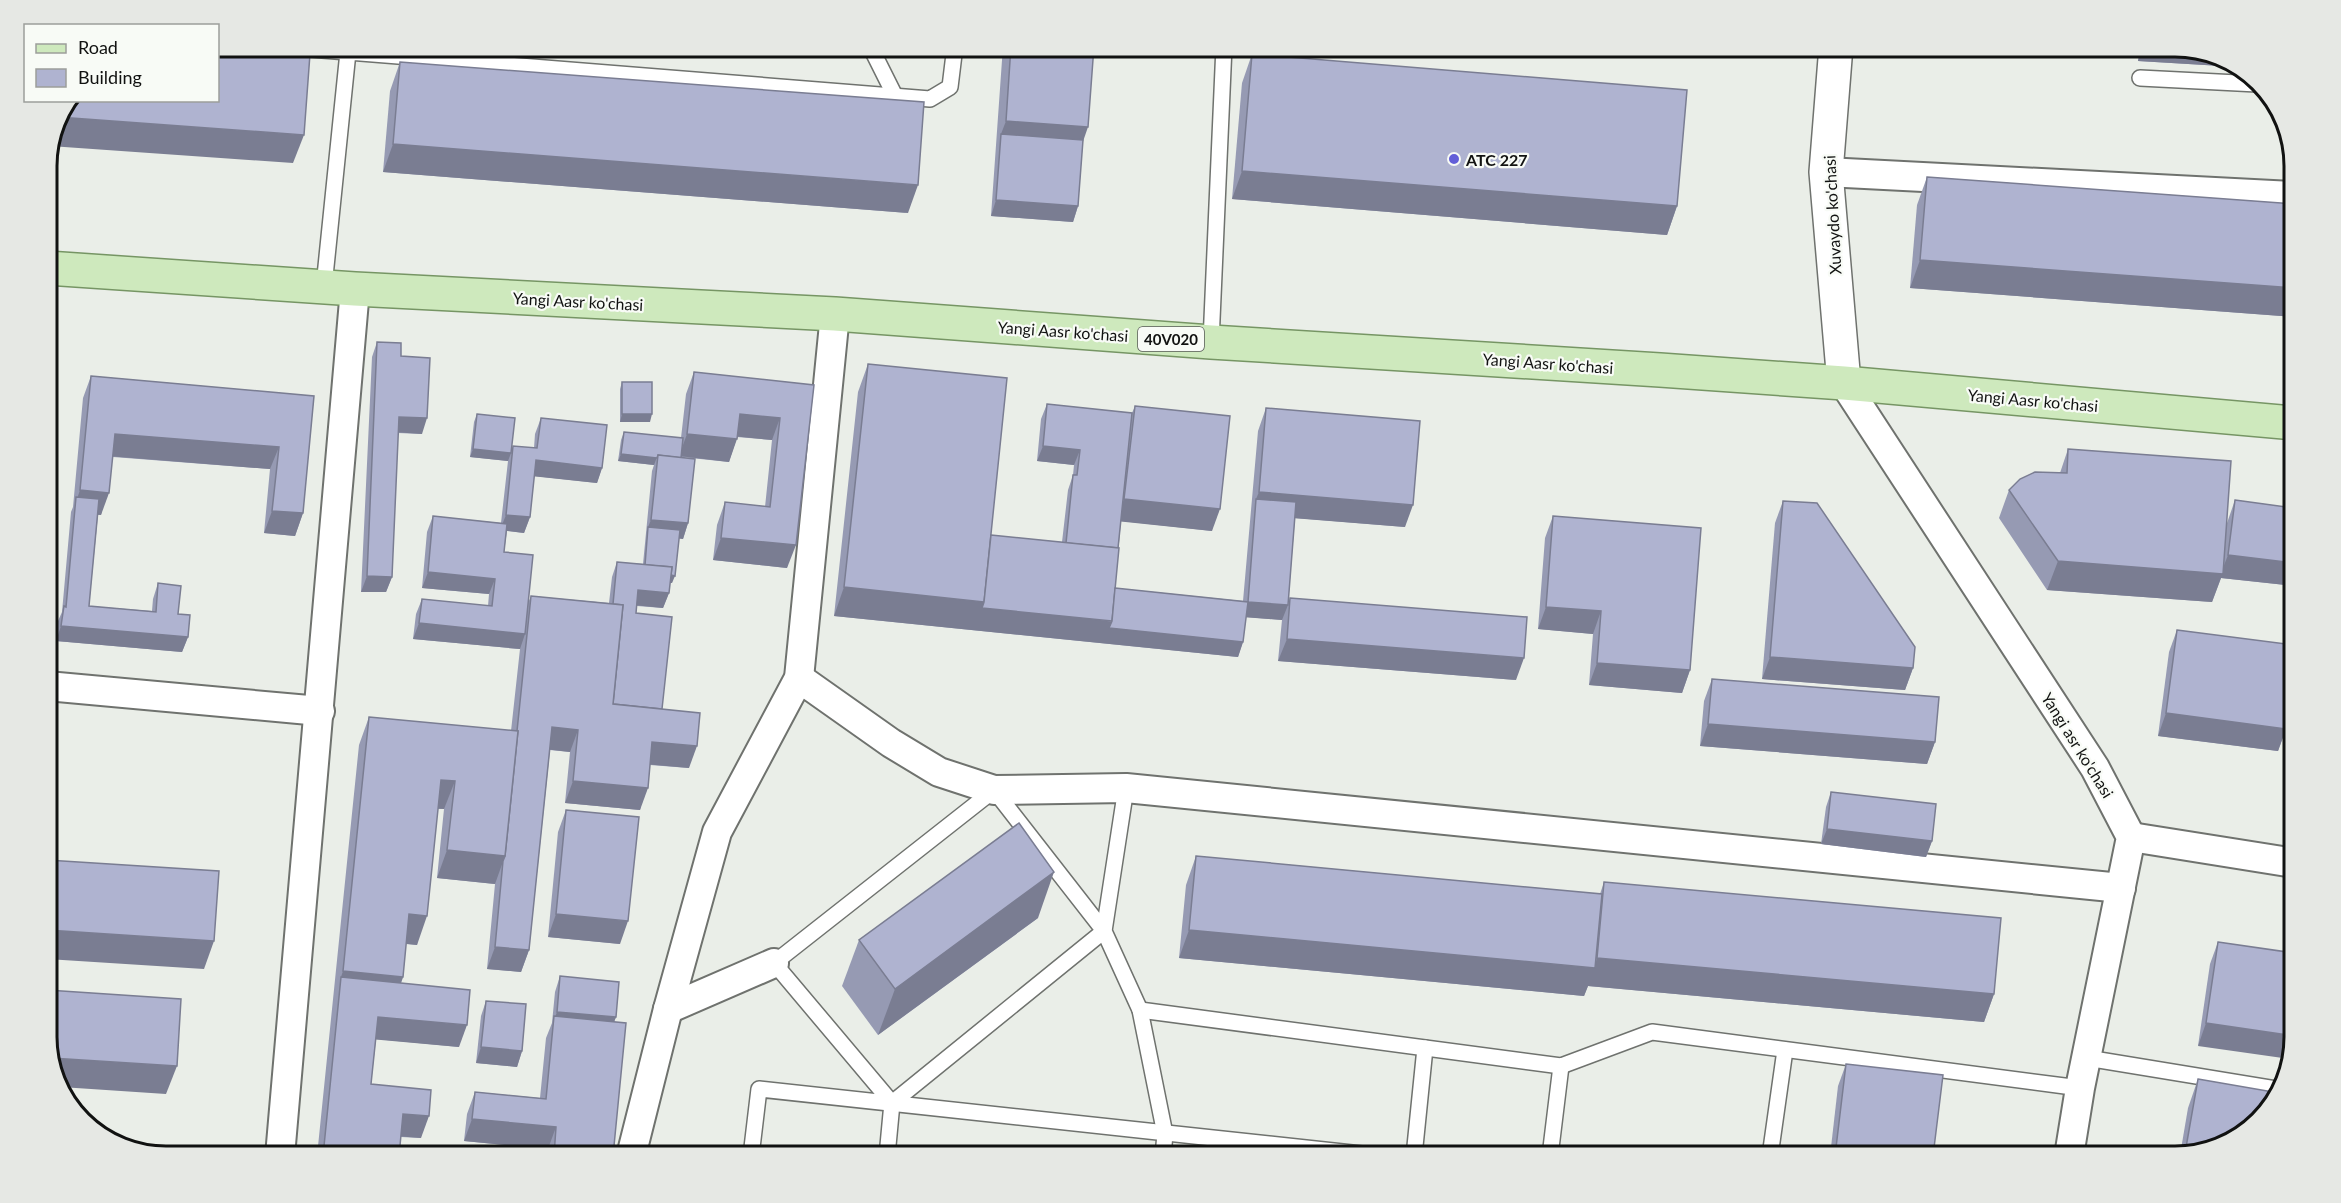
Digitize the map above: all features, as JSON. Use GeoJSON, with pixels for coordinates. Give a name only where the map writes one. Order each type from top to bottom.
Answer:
{"type":"FeatureCollection","features":[{"type":"Feature","properties":{"kind":"main road","name":"Yangi Aasr ko'chasi"},"geometry":{"type":"LineString","coordinates":[[57,269],[339,287],[835,314],[1211,342],[1844,383],[2284,422]]}},
{"type":"Feature","properties":{"kind":"street","name":"Xuvaydo ko'chasi"},"geometry":{"type":"LineString","coordinates":[[1835,57],[1826,172],[1844,383]]}},
{"type":"Feature","properties":{"kind":"street"},"geometry":{"type":"LineString","coordinates":[[1826,172],[2284,195]]}},
{"type":"Feature","properties":{"kind":"street"},"geometry":{"type":"LineString","coordinates":[[281,1146],[320,711],[339,287]]}},
{"type":"Feature","properties":{"kind":"street"},"geometry":{"type":"LineString","coordinates":[[634,1146],[668,1009],[717,832],[799,678],[835,314]]}},
{"type":"Feature","properties":{"kind":"street","name":"Yangi asr ko'chasi"},"geometry":{"type":"LineString","coordinates":[[1844,383],[2095,768],[2131,837]]}},
{"type":"Feature","properties":{"kind":"street"},"geometry":{"type":"LineString","coordinates":[[799,678],[891,743],[939,772],[994,790],[1126,788],[2121,888]]}},
{"type":"Feature","properties":{"kind":"street"},"geometry":{"type":"LineString","coordinates":[[57,688],[320,711]]}},
{"type":"Feature","properties":{"kind":"street"},"geometry":{"type":"LineString","coordinates":[[2071,1146],[2080,1088],[2131,837],[2284,861]]}},
{"type":"Feature","properties":{"kind":"street"},"geometry":{"type":"LineString","coordinates":[[668,1009],[774,963]]}},
{"type":"Feature","properties":{"kind":"lane"},"geometry":{"type":"LineString","coordinates":[[339,287],[348,57]]}},
{"type":"Feature","properties":{"kind":"lane"},"geometry":{"type":"LineString","coordinates":[[410,57],[930,99],[951,87],[954,57]]}},
{"type":"Feature","properties":{"kind":"lane"},"geometry":{"type":"LineString","coordinates":[[876,57],[895,96]]}},
{"type":"Feature","properties":{"kind":"lane"},"geometry":{"type":"LineString","coordinates":[[1211,342],[1224,57]]}},
{"type":"Feature","properties":{"kind":"lane"},"geometry":{"type":"LineString","coordinates":[[2139,78],[2246,83]]}},
{"type":"Feature","properties":{"kind":"lane"},"geometry":{"type":"LineString","coordinates":[[892,1103],[1104,931],[1126,788]]}},
{"type":"Feature","properties":{"kind":"lane"},"geometry":{"type":"LineString","coordinates":[[888,1146],[892,1103],[774,963],[994,790],[1104,931],[1140,1010],[1165,1134],[1164,1146]]}},
{"type":"Feature","properties":{"kind":"lane"},"geometry":{"type":"LineString","coordinates":[[1140,1010],[1561,1066],[1652,1032],[2080,1088]]}},
{"type":"Feature","properties":{"kind":"lane"},"geometry":{"type":"LineString","coordinates":[[1415,1146],[1425,1048]]}},
{"type":"Feature","properties":{"kind":"lane"},"geometry":{"type":"LineString","coordinates":[[1771,1146],[1785,1050]]}},
{"type":"Feature","properties":{"kind":"lane"},"geometry":{"type":"LineString","coordinates":[[2087,1058],[2271,1088]]}},
{"type":"Feature","properties":{"kind":"lane"},"geometry":{"type":"LineString","coordinates":[[1551,1146],[1561,1066]]}},
{"type":"Feature","properties":{"kind":"lane"},"geometry":{"type":"LineString","coordinates":[[752,1146],[759,1089],[1282,1146]]}},
{"type":"Feature","properties":{"kind":"building"},"geometry":{"type":"Polygon","coordinates":[[[219,57],[310,57],[304,135],[68,118],[78,102],[219,102],[219,57]]]}},
{"type":"Feature","properties":{"kind":"building"},"geometry":{"type":"Polygon","coordinates":[[[1010,57],[1093,57],[1088,127],[1006,121],[1010,57]]]}},
{"type":"Feature","properties":{"kind":"building","name":"АТС 227"},"geometry":{"type":"Polygon","coordinates":[[[1252,57],[1288,57],[1687,90],[1677,206],[1242,171],[1252,57]]]}},
{"type":"Feature","properties":{"kind":"building"},"geometry":{"type":"Polygon","coordinates":[[[400,62],[924,102],[918,185],[393,144],[400,62]]]}},
{"type":"Feature","properties":{"kind":"building"},"geometry":{"type":"Polygon","coordinates":[[[1001,134],[1083,140],[1078,206],[996,200],[1001,134]]]}},
{"type":"Feature","properties":{"kind":"building"},"geometry":{"type":"Polygon","coordinates":[[[1927,177],[2284,203],[2284,287],[1920,260],[1927,177]]]}},
{"type":"Feature","properties":{"kind":"building"},"geometry":{"type":"Polygon","coordinates":[[[377,342],[401,343],[401,356],[430,358],[427,418],[399,417],[392,577],[367,576],[377,342]]]}},
{"type":"Feature","properties":{"kind":"building"},"geometry":{"type":"Polygon","coordinates":[[[868,364],[1007,378],[984,602],[844,587],[868,364]]]}},
{"type":"Feature","properties":{"kind":"building"},"geometry":{"type":"Polygon","coordinates":[[[694,372],[814,385],[796,545],[721,538],[725,502],[770,507],[780,418],[740,414],[737,439],[687,434],[694,372]]]}},
{"type":"Feature","properties":{"kind":"building"},"geometry":{"type":"Polygon","coordinates":[[[91,376],[314,396],[303,513],[272,511],[279,447],[115,434],[109,493],[80,490],[91,376]]]}},
{"type":"Feature","properties":{"kind":"building"},"geometry":{"type":"Polygon","coordinates":[[[622,382],[652,382],[652,414],[622,414],[622,382]]]}},
{"type":"Feature","properties":{"kind":"building"},"geometry":{"type":"Polygon","coordinates":[[[1047,404],[1132,413],[1118,548],[1066,543],[1073,475],[1077,475],[1080,450],[1043,446],[1047,404]]]}},
{"type":"Feature","properties":{"kind":"building"},"geometry":{"type":"Polygon","coordinates":[[[1135,406],[1230,416],[1220,509],[1124,499],[1135,406]]]}},
{"type":"Feature","properties":{"kind":"building"},"geometry":{"type":"Polygon","coordinates":[[[1266,408],[1420,421],[1413,505],[1259,492],[1266,408]]]}},
{"type":"Feature","properties":{"kind":"building"},"geometry":{"type":"Polygon","coordinates":[[[477,414],[515,418],[511,453],[473,449],[477,414]]]}},
{"type":"Feature","properties":{"kind":"building"},"geometry":{"type":"Polygon","coordinates":[[[541,418],[607,425],[602,468],[536,460],[530,517],[506,515],[513,446],[537,448],[541,418]]]}},
{"type":"Feature","properties":{"kind":"building"},"geometry":{"type":"Polygon","coordinates":[[[624,432],[683,438],[681,458],[621,454],[624,432]]]}},
{"type":"Feature","properties":{"kind":"building"},"geometry":{"type":"Polygon","coordinates":[[[2068,449],[2231,461],[2223,574],[2058,561],[2009,490],[2020,479],[2035,472],[2067,473],[2068,449]]]}},
{"type":"Feature","properties":{"kind":"building"},"geometry":{"type":"Polygon","coordinates":[[[658,455],[695,459],[688,523],[651,520],[658,455]]]}},
{"type":"Feature","properties":{"kind":"building"},"geometry":{"type":"Polygon","coordinates":[[[76,497],[99,499],[89,606],[156,612],[158,583],[181,586],[178,614],[190,615],[188,637],[61,626],[64,606],[66,607],[76,497]]]}},
{"type":"Feature","properties":{"kind":"building"},"geometry":{"type":"Polygon","coordinates":[[[1256,499],[1296,502],[1288,605],[1248,602],[1256,499]]]}},
{"type":"Feature","properties":{"kind":"building"},"geometry":{"type":"Polygon","coordinates":[[[2235,500],[2284,507],[2284,562],[2228,555],[2235,500]]]}},
{"type":"Feature","properties":{"kind":"building"},"geometry":{"type":"Polygon","coordinates":[[[1783,501],[1817,503],[1915,647],[1913,668],[1770,657],[1783,501]]]}},
{"type":"Feature","properties":{"kind":"building"},"geometry":{"type":"Polygon","coordinates":[[[433,516],[507,524],[504,552],[533,555],[525,634],[419,623],[422,599],[492,606],[495,579],[428,572],[433,516]]]}},
{"type":"Feature","properties":{"kind":"building"},"geometry":{"type":"Polygon","coordinates":[[[1553,516],[1701,528],[1690,670],[1597,663],[1601,611],[1546,607],[1553,516]]]}},
{"type":"Feature","properties":{"kind":"building"},"geometry":{"type":"Polygon","coordinates":[[[648,527],[680,530],[675,576],[671,575],[672,567],[645,565],[648,527]]]}},
{"type":"Feature","properties":{"kind":"building"},"geometry":{"type":"Polygon","coordinates":[[[991,535],[1119,548],[1112,621],[982,608],[991,535]]]}},
{"type":"Feature","properties":{"kind":"building"},"geometry":{"type":"Polygon","coordinates":[[[617,562],[672,567],[669,593],[638,590],[636,613],[672,617],[662,709],[613,704],[623,605],[613,604],[617,562]]]}},
{"type":"Feature","properties":{"kind":"building"},"geometry":{"type":"Polygon","coordinates":[[[1115,588],[1248,602],[1243,642],[1109,628],[1112,621],[1115,588]]]}},
{"type":"Feature","properties":{"kind":"building"},"geometry":{"type":"Polygon","coordinates":[[[531,596],[623,605],[613,704],[700,713],[697,746],[652,742],[648,788],[573,781],[578,730],[552,727],[529,950],[495,947],[531,596]]]}},
{"type":"Feature","properties":{"kind":"building"},"geometry":{"type":"Polygon","coordinates":[[[1290,598],[1527,617],[1524,658],[1287,639],[1290,598]]]}},
{"type":"Feature","properties":{"kind":"building"},"geometry":{"type":"Polygon","coordinates":[[[2177,630],[2284,644],[2284,729],[2166,713],[2177,630]]]}},
{"type":"Feature","properties":{"kind":"building"},"geometry":{"type":"Polygon","coordinates":[[[1712,679],[1939,697],[1935,742],[1708,724],[1712,679]]]}},
{"type":"Feature","properties":{"kind":"building"},"geometry":{"type":"Polygon","coordinates":[[[369,717],[518,731],[505,856],[447,850],[455,781],[441,780],[427,916],[409,914],[403,977],[343,971],[369,717]]]}},
{"type":"Feature","properties":{"kind":"building"},"geometry":{"type":"Polygon","coordinates":[[[1831,792],[1936,804],[1932,841],[1827,829],[1831,792]]]}},
{"type":"Feature","properties":{"kind":"building"},"geometry":{"type":"Polygon","coordinates":[[[566,810],[639,817],[628,921],[556,914],[566,810]]]}},
{"type":"Feature","properties":{"kind":"building"},"geometry":{"type":"Polygon","coordinates":[[[1019,823],[1054,872],[895,989],[859,940],[1019,823]]]}},
{"type":"Feature","properties":{"kind":"building"},"geometry":{"type":"Polygon","coordinates":[[[1196,856],[1602,894],[1595,968],[1189,930],[1196,856]]]}},
{"type":"Feature","properties":{"kind":"building"},"geometry":{"type":"Polygon","coordinates":[[[57,861],[219,871],[214,941],[57,931],[57,861]]]}},
{"type":"Feature","properties":{"kind":"building"},"geometry":{"type":"Polygon","coordinates":[[[1604,882],[2001,918],[1994,994],[1597,958],[1604,882]]]}},
{"type":"Feature","properties":{"kind":"building"},"geometry":{"type":"Polygon","coordinates":[[[2218,942],[2284,952],[2284,1034],[2206,1023],[2218,942]]]}},
{"type":"Feature","properties":{"kind":"building"},"geometry":{"type":"Polygon","coordinates":[[[560,976],[619,982],[616,1017],[557,1012],[560,976]]]}},
{"type":"Feature","properties":{"kind":"building"},"geometry":{"type":"Polygon","coordinates":[[[341,977],[470,990],[467,1025],[378,1017],[371,1084],[431,1090],[429,1116],[403,1114],[400,1146],[324,1146],[341,977]]]}},
{"type":"Feature","properties":{"kind":"building"},"geometry":{"type":"Polygon","coordinates":[[[57,991],[181,999],[177,1066],[59,1059],[57,991]]]}},
{"type":"Feature","properties":{"kind":"building"},"geometry":{"type":"Polygon","coordinates":[[[486,1001],[526,1004],[522,1051],[481,1047],[486,1001]]]}},
{"type":"Feature","properties":{"kind":"building"},"geometry":{"type":"Polygon","coordinates":[[[554,1016],[626,1023],[614,1146],[555,1146],[556,1127],[472,1119],[475,1092],[546,1099],[554,1016]]]}},
{"type":"Feature","properties":{"kind":"building"},"geometry":{"type":"Polygon","coordinates":[[[1846,1064],[1943,1075],[1934,1146],[1836,1146],[1846,1064]]]}},
{"type":"Feature","properties":{"kind":"building"},"geometry":{"type":"Polygon","coordinates":[[[2198,1079],[2270,1091],[2257,1109],[2236,1128],[2217,1138],[2186,1145],[2198,1079]]]}},
{"type":"Feature","properties":{"kind":"place","name":"АТС 227"},"geometry":{"type":"Point","coordinates":[1454,159]}}]}
